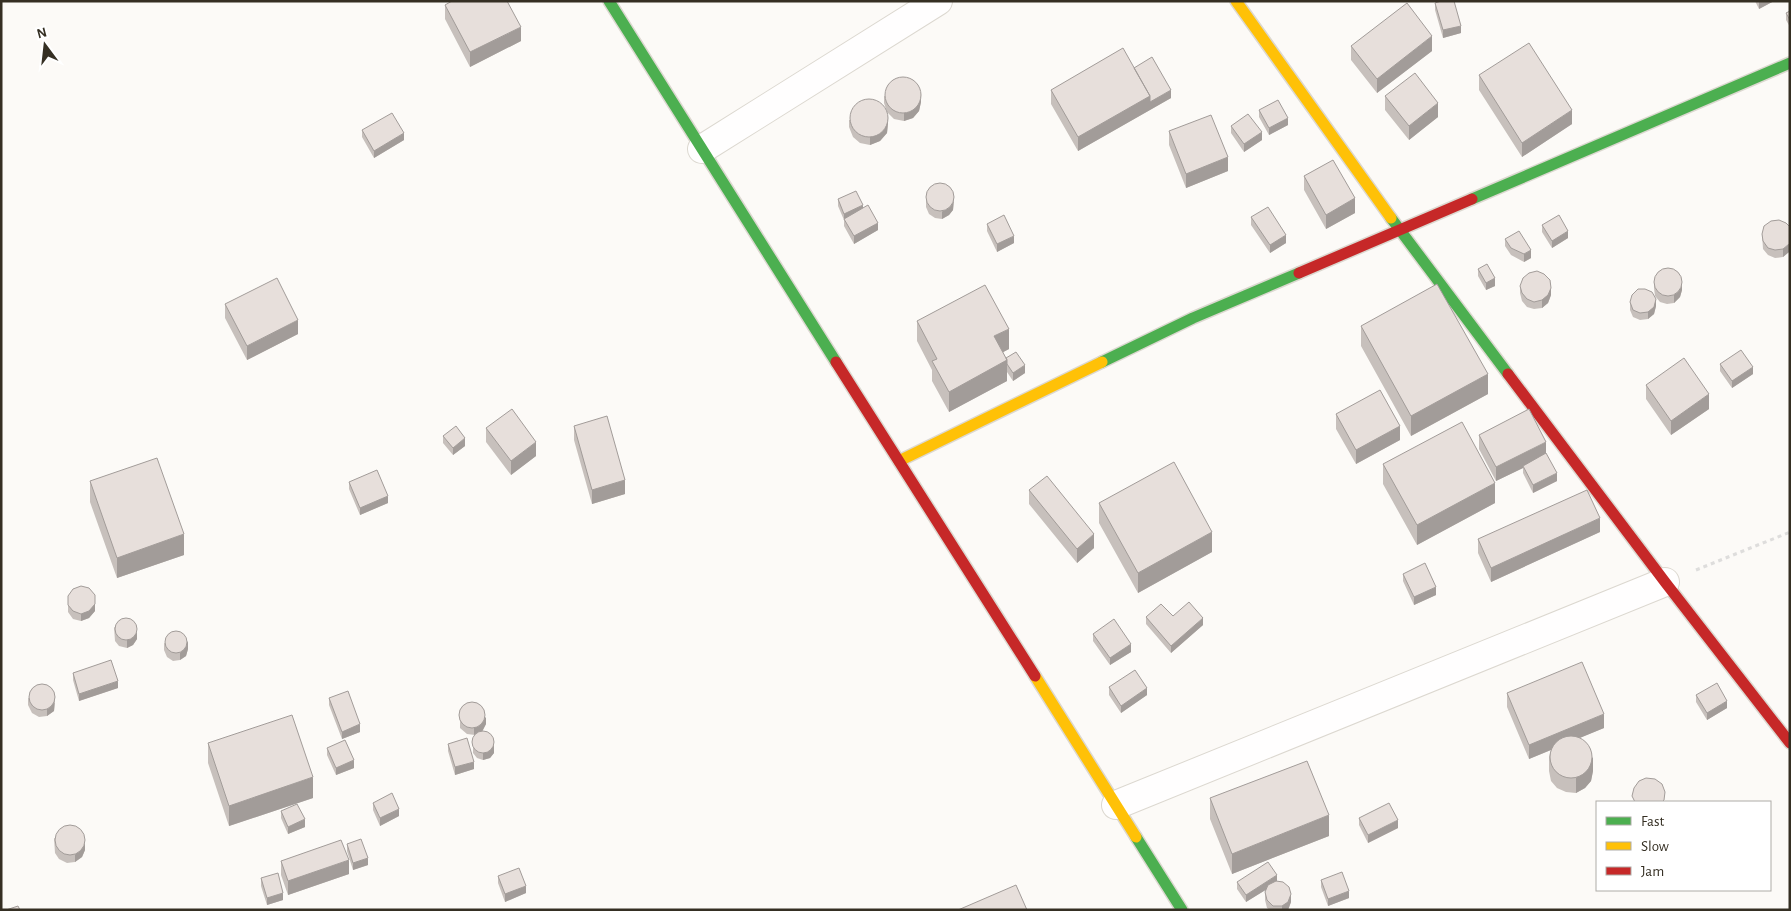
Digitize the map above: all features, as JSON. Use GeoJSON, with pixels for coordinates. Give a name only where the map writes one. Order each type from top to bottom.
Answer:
{"type":"FeatureCollection","features":[{"type":"Feature","properties":{"kind":"street"},"geometry":{"type":"LineString","coordinates":[[609,1],[1182,910]]}},
{"type":"Feature","properties":{"kind":"street"},"geometry":{"type":"LineString","coordinates":[[702,149],[938,1]]}},
{"type":"Feature","properties":{"kind":"street"},"geometry":{"type":"LineString","coordinates":[[1236,1],[1400,231],[1665,582],[1790,743]]}},
{"type":"Feature","properties":{"kind":"street"},"geometry":{"type":"LineString","coordinates":[[899,461],[1193,318],[1790,63]]}},
{"type":"Feature","properties":{"kind":"street"},"geometry":{"type":"LineString","coordinates":[[1116,805],[1665,582]]}},
{"type":"Feature","properties":{"kind":"path"},"geometry":{"type":"LineString","coordinates":[[1665,582],[1790,532]]}},
{"type":"Feature","properties":{"kind":"building"},"geometry":{"type":"Polygon","coordinates":[[[452,1],[507,1],[521,27],[470,52],[445,5],[452,1]]]}},
{"type":"Feature","properties":{"kind":"building"},"geometry":{"type":"Polygon","coordinates":[[[1454,1],[1461,26],[1443,30],[1435,3],[1454,1]]]}},
{"type":"Feature","properties":{"kind":"building"},"geometry":{"type":"Polygon","coordinates":[[[1407,3],[1432,36],[1377,79],[1351,46],[1407,3]]]}},
{"type":"Feature","properties":{"kind":"building"},"geometry":{"type":"Polygon","coordinates":[[[1790,11],[1790,20],[1786,13],[1790,11]]]}},
{"type":"Feature","properties":{"kind":"building"},"geometry":{"type":"Polygon","coordinates":[[[1529,43],[1572,110],[1522,143],[1479,75],[1529,43]]]}},
{"type":"Feature","properties":{"kind":"building"},"geometry":{"type":"Polygon","coordinates":[[[1123,48],[1150,96],[1078,137],[1051,90],[1123,48]]]}},
{"type":"Feature","properties":{"kind":"building"},"geometry":{"type":"Polygon","coordinates":[[[1152,57],[1171,90],[1150,102],[1150,96],[1134,68],[1152,57]]]}},
{"type":"Feature","properties":{"kind":"building"},"geometry":{"type":"Polygon","coordinates":[[[1415,73],[1438,103],[1409,126],[1385,96],[1415,73]]]}},
{"type":"Feature","properties":{"kind":"building"},"geometry":{"type":"Polygon","coordinates":[[[903,77],[910,78],[916,82],[920,88],[920,102],[916,108],[910,112],[903,113],[896,112],[890,108],[886,102],[885,95],[886,88],[890,82],[896,78],[903,77]]]}},
{"type":"Feature","properties":{"kind":"building"},"geometry":{"type":"Polygon","coordinates":[[[869,99],[883,104],[888,118],[883,132],[869,137],[855,132],[850,118],[855,104],[869,99]]]}},
{"type":"Feature","properties":{"kind":"building"},"geometry":{"type":"Polygon","coordinates":[[[1278,100],[1288,118],[1269,128],[1259,110],[1278,100]]]}},
{"type":"Feature","properties":{"kind":"building"},"geometry":{"type":"Polygon","coordinates":[[[392,113],[404,133],[374,151],[362,130],[392,113]]]}},
{"type":"Feature","properties":{"kind":"building"},"geometry":{"type":"Polygon","coordinates":[[[1248,114],[1262,132],[1244,144],[1231,126],[1248,114]]]}},
{"type":"Feature","properties":{"kind":"building"},"geometry":{"type":"Polygon","coordinates":[[[1211,115],[1228,157],[1186,174],[1169,131],[1211,115]]]}},
{"type":"Feature","properties":{"kind":"building"},"geometry":{"type":"Polygon","coordinates":[[[1333,160],[1355,198],[1326,215],[1304,176],[1333,160]]]}},
{"type":"Feature","properties":{"kind":"building"},"geometry":{"type":"Polygon","coordinates":[[[940,183],[950,187],[954,197],[950,207],[940,211],[930,207],[926,197],[930,187],[940,183]]]}},
{"type":"Feature","properties":{"kind":"building"},"geometry":{"type":"Polygon","coordinates":[[[856,191],[863,205],[844,214],[838,199],[856,191]]]}},
{"type":"Feature","properties":{"kind":"building"},"geometry":{"type":"Polygon","coordinates":[[[868,205],[878,223],[854,236],[844,219],[868,205]]]}},
{"type":"Feature","properties":{"kind":"building"},"geometry":{"type":"Polygon","coordinates":[[[1268,207],[1286,235],[1270,245],[1251,217],[1268,207]]]}},
{"type":"Feature","properties":{"kind":"building"},"geometry":{"type":"Polygon","coordinates":[[[1004,215],[1014,236],[997,244],[987,224],[1004,215]]]}},
{"type":"Feature","properties":{"kind":"building"},"geometry":{"type":"Polygon","coordinates":[[[1559,215],[1568,231],[1552,241],[1542,225],[1559,215]]]}},
{"type":"Feature","properties":{"kind":"building"},"geometry":{"type":"Polygon","coordinates":[[[1779,220],[1790,227],[1790,243],[1783,249],[1775,250],[1768,248],[1763,241],[1762,234],[1764,226],[1771,221],[1779,220]]]}},
{"type":"Feature","properties":{"kind":"building"},"geometry":{"type":"Polygon","coordinates":[[[1519,231],[1531,250],[1524,254],[1511,248],[1505,239],[1519,231]]]}},
{"type":"Feature","properties":{"kind":"building"},"geometry":{"type":"Polygon","coordinates":[[[1487,264],[1495,278],[1486,283],[1478,269],[1487,264]]]}},
{"type":"Feature","properties":{"kind":"building"},"geometry":{"type":"Polygon","coordinates":[[[1668,268],[1678,272],[1682,282],[1678,292],[1668,296],[1658,292],[1654,282],[1658,272],[1668,268]]]}},
{"type":"Feature","properties":{"kind":"building"},"geometry":{"type":"Polygon","coordinates":[[[1537,271],[1544,274],[1550,280],[1551,288],[1548,295],[1542,300],[1534,302],[1527,299],[1522,293],[1520,286],[1523,278],[1529,273],[1537,271]]]}},
{"type":"Feature","properties":{"kind":"building"},"geometry":{"type":"Polygon","coordinates":[[[277,278],[298,320],[247,346],[225,304],[277,278]]]}},
{"type":"Feature","properties":{"kind":"building"},"geometry":{"type":"Polygon","coordinates":[[[1437,284],[1488,374],[1411,416],[1361,326],[1437,284]]]}},
{"type":"Feature","properties":{"kind":"building"},"geometry":{"type":"Polygon","coordinates":[[[985,285],[1009,329],[994,336],[1007,360],[949,392],[932,361],[937,359],[917,321],[985,285]]]}},
{"type":"Feature","properties":{"kind":"building"},"geometry":{"type":"Polygon","coordinates":[[[1638,289],[1652,292],[1656,299],[1654,307],[1648,312],[1640,313],[1633,310],[1630,302],[1632,295],[1638,289]]]}},
{"type":"Feature","properties":{"kind":"building"},"geometry":{"type":"Polygon","coordinates":[[[1741,350],[1753,367],[1732,381],[1720,364],[1741,350]]]}},
{"type":"Feature","properties":{"kind":"building"},"geometry":{"type":"Polygon","coordinates":[[[1016,352],[1025,365],[1013,373],[1007,364],[1006,358],[1016,352]]]}},
{"type":"Feature","properties":{"kind":"building"},"geometry":{"type":"Polygon","coordinates":[[[1684,358],[1709,394],[1671,421],[1646,385],[1684,358]]]}},
{"type":"Feature","properties":{"kind":"building"},"geometry":{"type":"Polygon","coordinates":[[[1380,390],[1400,426],[1356,450],[1336,414],[1380,390]]]}},
{"type":"Feature","properties":{"kind":"building"},"geometry":{"type":"Polygon","coordinates":[[[512,409],[536,442],[511,461],[486,428],[512,409]]]}},
{"type":"Feature","properties":{"kind":"building"},"geometry":{"type":"Polygon","coordinates":[[[1529,409],[1546,442],[1496,467],[1479,435],[1529,409]]]}},
{"type":"Feature","properties":{"kind":"building"},"geometry":{"type":"Polygon","coordinates":[[[607,416],[625,480],[592,490],[574,426],[607,416]]]}},
{"type":"Feature","properties":{"kind":"building"},"geometry":{"type":"Polygon","coordinates":[[[1462,422],[1495,483],[1417,525],[1383,464],[1462,422]]]}},
{"type":"Feature","properties":{"kind":"building"},"geometry":{"type":"Polygon","coordinates":[[[456,426],[465,438],[453,448],[443,436],[456,426]]]}},
{"type":"Feature","properties":{"kind":"building"},"geometry":{"type":"Polygon","coordinates":[[[1546,453],[1557,473],[1533,485],[1523,466],[1546,453]]]}},
{"type":"Feature","properties":{"kind":"building"},"geometry":{"type":"Polygon","coordinates":[[[157,458],[184,534],[117,558],[90,481],[157,458]]]}},
{"type":"Feature","properties":{"kind":"building"},"geometry":{"type":"Polygon","coordinates":[[[1174,462],[1212,532],[1138,573],[1099,503],[1174,462]]]}},
{"type":"Feature","properties":{"kind":"building"},"geometry":{"type":"Polygon","coordinates":[[[377,470],[388,496],[360,508],[349,482],[377,470]]]}},
{"type":"Feature","properties":{"kind":"building"},"geometry":{"type":"Polygon","coordinates":[[[1047,476],[1094,534],[1077,549],[1029,490],[1047,476]]]}},
{"type":"Feature","properties":{"kind":"building"},"geometry":{"type":"Polygon","coordinates":[[[1587,490],[1600,518],[1491,568],[1478,539],[1587,490]]]}},
{"type":"Feature","properties":{"kind":"building"},"geometry":{"type":"Polygon","coordinates":[[[1425,563],[1436,587],[1414,597],[1403,574],[1425,563]]]}},
{"type":"Feature","properties":{"kind":"building"},"geometry":{"type":"Polygon","coordinates":[[[81,586],[89,588],[95,595],[95,604],[89,611],[81,614],[73,611],[68,605],[68,596],[73,589],[81,586]]]}},
{"type":"Feature","properties":{"kind":"building"},"geometry":{"type":"Polygon","coordinates":[[[1189,602],[1203,618],[1171,646],[1146,617],[1161,604],[1173,616],[1189,602]]]}},
{"type":"Feature","properties":{"kind":"building"},"geometry":{"type":"Polygon","coordinates":[[[126,618],[134,621],[137,629],[134,637],[126,640],[118,637],[115,629],[118,621],[126,618]]]}},
{"type":"Feature","properties":{"kind":"building"},"geometry":{"type":"Polygon","coordinates":[[[1114,619],[1131,644],[1110,658],[1093,634],[1114,619]]]}},
{"type":"Feature","properties":{"kind":"building"},"geometry":{"type":"Polygon","coordinates":[[[176,631],[184,634],[187,642],[184,650],[176,653],[168,650],[165,642],[168,634],[176,631]]]}},
{"type":"Feature","properties":{"kind":"building"},"geometry":{"type":"Polygon","coordinates":[[[111,660],[118,681],[79,694],[73,673],[111,660]]]}},
{"type":"Feature","properties":{"kind":"building"},"geometry":{"type":"Polygon","coordinates":[[[1582,662],[1604,714],[1529,745],[1507,693],[1582,662]]]}},
{"type":"Feature","properties":{"kind":"building"},"geometry":{"type":"Polygon","coordinates":[[[1135,670],[1147,688],[1121,706],[1109,687],[1135,670]]]}},
{"type":"Feature","properties":{"kind":"building"},"geometry":{"type":"Polygon","coordinates":[[[1717,683],[1727,701],[1707,713],[1696,695],[1717,683]]]}},
{"type":"Feature","properties":{"kind":"building"},"geometry":{"type":"Polygon","coordinates":[[[42,684],[51,688],[55,697],[51,706],[42,710],[33,706],[29,697],[33,688],[42,684]]]}},
{"type":"Feature","properties":{"kind":"building"},"geometry":{"type":"Polygon","coordinates":[[[348,691],[360,724],[342,732],[329,698],[348,691]]]}},
{"type":"Feature","properties":{"kind":"building"},"geometry":{"type":"Polygon","coordinates":[[[472,702],[481,706],[485,715],[481,724],[472,728],[463,724],[459,715],[463,706],[472,702]]]}},
{"type":"Feature","properties":{"kind":"building"},"geometry":{"type":"Polygon","coordinates":[[[292,715],[313,777],[229,806],[208,743],[292,715]]]}},
{"type":"Feature","properties":{"kind":"building"},"geometry":{"type":"Polygon","coordinates":[[[483,731],[491,734],[494,742],[491,750],[483,753],[475,750],[472,742],[475,734],[483,731]]]}},
{"type":"Feature","properties":{"kind":"building"},"geometry":{"type":"Polygon","coordinates":[[[1575,736],[1583,739],[1589,745],[1592,757],[1589,769],[1583,775],[1567,778],[1559,775],[1553,769],[1550,753],[1553,745],[1559,739],[1575,736]]]}},
{"type":"Feature","properties":{"kind":"building"},"geometry":{"type":"Polygon","coordinates":[[[467,738],[474,762],[455,767],[448,744],[467,738]]]}},
{"type":"Feature","properties":{"kind":"building"},"geometry":{"type":"Polygon","coordinates":[[[345,740],[354,760],[336,768],[327,748],[345,740]]]}},
{"type":"Feature","properties":{"kind":"building"},"geometry":{"type":"Polygon","coordinates":[[[1307,761],[1329,815],[1232,854],[1210,798],[1307,761]]]}},
{"type":"Feature","properties":{"kind":"building"},"geometry":{"type":"Polygon","coordinates":[[[1646,778],[1655,779],[1662,784],[1665,792],[1664,800],[1634,801],[1632,796],[1634,788],[1639,781],[1646,778]]]}},
{"type":"Feature","properties":{"kind":"building"},"geometry":{"type":"Polygon","coordinates":[[[392,793],[399,809],[380,818],[373,803],[392,793]]]}},
{"type":"Feature","properties":{"kind":"building"},"geometry":{"type":"Polygon","coordinates":[[[1389,803],[1398,820],[1368,835],[1359,818],[1389,803]]]}},
{"type":"Feature","properties":{"kind":"building"},"geometry":{"type":"Polygon","coordinates":[[[297,804],[305,819],[288,827],[281,811],[297,804]]]}},
{"type":"Feature","properties":{"kind":"building"},"geometry":{"type":"Polygon","coordinates":[[[70,825],[81,829],[85,840],[81,851],[70,855],[59,851],[55,840],[59,829],[70,825]]]}},
{"type":"Feature","properties":{"kind":"building"},"geometry":{"type":"Polygon","coordinates":[[[361,839],[368,858],[353,863],[347,844],[361,839]]]}},
{"type":"Feature","properties":{"kind":"building"},"geometry":{"type":"Polygon","coordinates":[[[341,840],[349,860],[288,881],[281,861],[341,840]]]}},
{"type":"Feature","properties":{"kind":"building"},"geometry":{"type":"Polygon","coordinates":[[[1268,862],[1277,875],[1246,895],[1237,882],[1268,862]]]}},
{"type":"Feature","properties":{"kind":"building"},"geometry":{"type":"Polygon","coordinates":[[[519,868],[526,886],[505,894],[498,876],[519,868]]]}},
{"type":"Feature","properties":{"kind":"building"},"geometry":{"type":"Polygon","coordinates":[[[1342,872],[1349,891],[1328,899],[1321,880],[1342,872]]]}},
{"type":"Feature","properties":{"kind":"building"},"geometry":{"type":"Polygon","coordinates":[[[278,873],[283,893],[267,898],[261,878],[278,873]]]}},
{"type":"Feature","properties":{"kind":"building"},"geometry":{"type":"Polygon","coordinates":[[[1276,881],[1283,882],[1289,887],[1291,894],[1288,902],[1282,906],[1273,906],[1267,900],[1265,892],[1268,885],[1276,881]]]}},
{"type":"Feature","properties":{"kind":"building"},"geometry":{"type":"Polygon","coordinates":[[[1016,885],[1027,910],[958,910],[1016,885]]]}},
{"type":"Feature","properties":{"kind":"building"},"geometry":{"type":"Polygon","coordinates":[[[18,906],[20,910],[6,910],[18,906]]]}},
{"type":"Feature","properties":{"kind":"traffic: fast"},"geometry":{"type":"LineString","coordinates":[[609,1],[836,362]]}},
{"type":"Feature","properties":{"kind":"traffic: fast"},"geometry":{"type":"LineString","coordinates":[[1472,199],[1790,63]]}},
{"type":"Feature","properties":{"kind":"traffic: fast"},"geometry":{"type":"LineString","coordinates":[[1391,218],[1508,374]]}},
{"type":"Feature","properties":{"kind":"traffic: fast"},"geometry":{"type":"LineString","coordinates":[[1102,362],[1193,318],[1299,273]]}},
{"type":"Feature","properties":{"kind":"traffic: fast"},"geometry":{"type":"LineString","coordinates":[[1136,837],[1182,910]]}},
{"type":"Feature","properties":{"kind":"traffic: slow"},"geometry":{"type":"LineString","coordinates":[[1236,1],[1391,218]]}},
{"type":"Feature","properties":{"kind":"traffic: slow"},"geometry":{"type":"LineString","coordinates":[[899,461],[1102,362]]}},
{"type":"Feature","properties":{"kind":"traffic: slow"},"geometry":{"type":"LineString","coordinates":[[1035,676],[1136,837]]}},
{"type":"Feature","properties":{"kind":"traffic: jam"},"geometry":{"type":"LineString","coordinates":[[1299,273],[1472,199]]}},
{"type":"Feature","properties":{"kind":"traffic: jam"},"geometry":{"type":"LineString","coordinates":[[836,362],[1035,676]]}},
{"type":"Feature","properties":{"kind":"traffic: jam"},"geometry":{"type":"LineString","coordinates":[[1508,374],[1665,582],[1790,743]]}}]}
